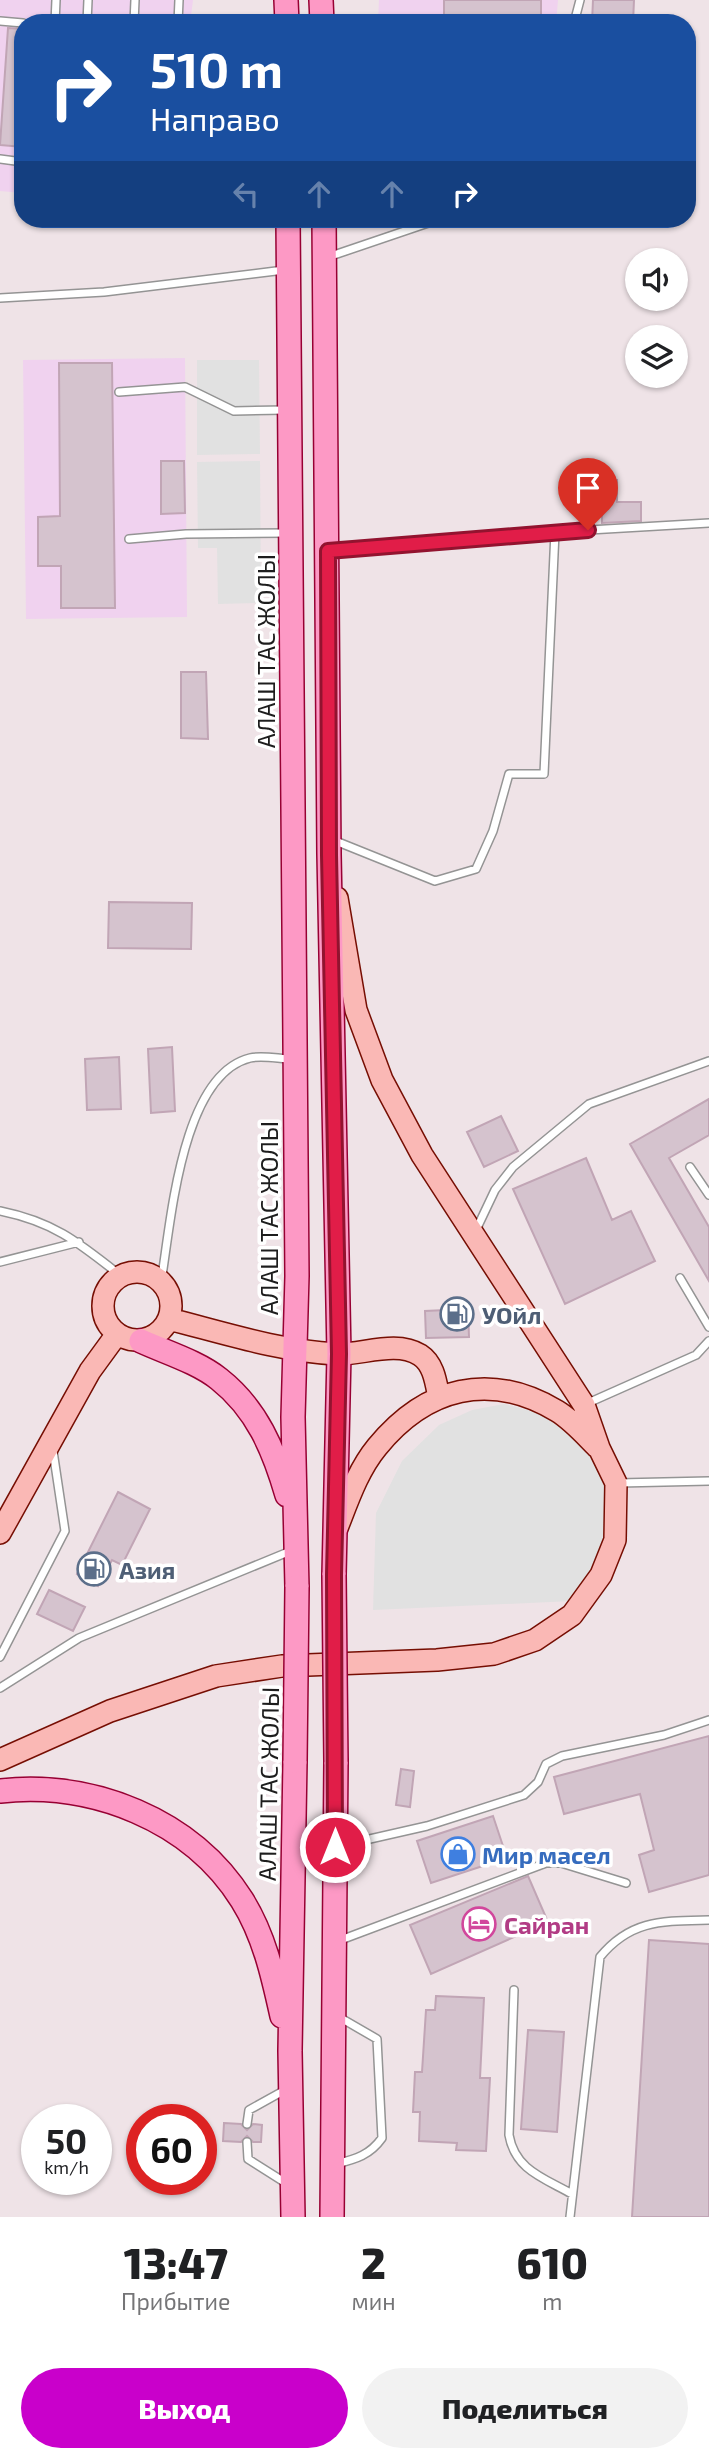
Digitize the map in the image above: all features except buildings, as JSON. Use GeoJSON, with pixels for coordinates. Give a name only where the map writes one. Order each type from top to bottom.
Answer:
{"type":"FeatureCollection","features":[{"type":"Feature","properties":{"kind":"main road","name":"АЛАШ ТАС ЖОЛЫ"},"geometry":{"type":"LineString","coordinates":[[288,228],[297,1587],[290,2051],[293,2217]]}},
{"type":"Feature","properties":{"kind":"main road"},"geometry":{"type":"LineString","coordinates":[[324,228],[329,846],[339,1354],[334,1575],[336,1762],[332,2217]]}},
{"type":"Feature","properties":{"kind":"main road"},"geometry":{"type":"LineString","coordinates":[[2,1756],[110,1711],[216,1676],[282,1666],[448,1659],[494,1654],[535,1640],[572,1615],[601,1575],[615,1540],[616,1483],[599,1448],[584,1405],[422,1155],[382,1080],[356,1010],[329,846]]}},
{"type":"Feature","properties":{"kind":"main road"},"geometry":{"type":"LineString","coordinates":[[141,1340],[158,1334],[169,1319],[171,1299],[161,1282],[142,1272],[121,1276],[105,1293],[103,1304],[109,1326],[117,1334],[141,1340],[218,1377],[251,1411],[275,1455],[296,1525]]}},
{"type":"Feature","properties":{"kind":"main road"},"geometry":{"type":"LineString","coordinates":[[169,1319],[295,1350],[339,1354],[392,1348],[419,1354],[428,1361],[439,1398]]}},
{"type":"Feature","properties":{"kind":"main road"},"geometry":{"type":"LineString","coordinates":[[0,1533],[90,1371],[117,1334]]}},
{"type":"Feature","properties":{"kind":"main road"},"geometry":{"type":"LineString","coordinates":[[337,1531],[357,1479],[377,1447],[406,1416],[439,1398],[482,1387],[517,1391],[559,1412],[599,1448]]}},
{"type":"Feature","properties":{"kind":"main road"},"geometry":{"type":"LineString","coordinates":[[0,1791],[29,1788],[74,1793],[115,1802],[163,1823],[203,1854],[241,1899],[269,1958],[290,2051]]}},
{"type":"Feature","properties":{"kind":"lane"},"geometry":{"type":"LineString","coordinates":[[324,258],[413,228]]}},
{"type":"Feature","properties":{"kind":"lane"},"geometry":{"type":"LineString","coordinates":[[0,298],[104,292],[288,270]]}},
{"type":"Feature","properties":{"kind":"lane"},"geometry":{"type":"LineString","coordinates":[[119,392],[185,387],[234,411],[289,410]]}},
{"type":"Feature","properties":{"kind":"lane"},"geometry":{"type":"LineString","coordinates":[[328,551],[555,532],[709,523]]}},
{"type":"Feature","properties":{"kind":"lane"},"geometry":{"type":"LineString","coordinates":[[329,846],[435,881],[476,869],[492,831],[509,774],[544,775],[555,532]]}},
{"type":"Feature","properties":{"kind":"lane"},"geometry":{"type":"LineString","coordinates":[[129,539],[186,534],[291,533]]}},
{"type":"Feature","properties":{"kind":"lane"},"geometry":{"type":"LineString","coordinates":[[161,1282],[187,1135],[205,1095],[232,1065],[251,1057],[293,1059]]}},
{"type":"Feature","properties":{"kind":"lane"},"geometry":{"type":"LineString","coordinates":[[474,1234],[495,1190],[513,1167],[589,1104],[709,1061]]}},
{"type":"Feature","properties":{"kind":"lane"},"geometry":{"type":"LineString","coordinates":[[690,1167],[709,1195]]}},
{"type":"Feature","properties":{"kind":"lane"},"geometry":{"type":"LineString","coordinates":[[0,1210],[59,1229],[121,1276]]}},
{"type":"Feature","properties":{"kind":"lane"},"geometry":{"type":"LineString","coordinates":[[0,1262],[79,1242]]}},
{"type":"Feature","properties":{"kind":"lane"},"geometry":{"type":"LineString","coordinates":[[680,1278],[709,1327]]}},
{"type":"Feature","properties":{"kind":"lane"},"geometry":{"type":"LineString","coordinates":[[584,1405],[696,1355],[709,1341]]}},
{"type":"Feature","properties":{"kind":"lane"},"geometry":{"type":"LineString","coordinates":[[0,1657],[65,1531],[51,1441]]}},
{"type":"Feature","properties":{"kind":"lane"},"geometry":{"type":"LineString","coordinates":[[616,1483],[709,1481]]}},
{"type":"Feature","properties":{"kind":"lane"},"geometry":{"type":"LineString","coordinates":[[0,1688],[79,1638],[296,1549]]}},
{"type":"Feature","properties":{"kind":"lane"},"geometry":{"type":"LineString","coordinates":[[335,1847],[427,1826],[524,1795],[538,1782],[546,1765],[562,1756],[664,1735],[709,1720]]}},
{"type":"Feature","properties":{"kind":"lane"},"geometry":{"type":"LineString","coordinates":[[334,1943],[546,1863],[561,1863],[626,1883]]}},
{"type":"Feature","properties":{"kind":"lane"},"geometry":{"type":"LineString","coordinates":[[570,2217],[600,1957],[612,1942],[641,1925],[709,1920]]}},
{"type":"Feature","properties":{"kind":"lane"},"geometry":{"type":"LineString","coordinates":[[514,1990],[509,2136],[512,2152],[521,2165],[572,2194]]}},
{"type":"Feature","properties":{"kind":"lane"},"geometry":{"type":"LineString","coordinates":[[332,2165],[362,2157],[374,2149],[382,2138],[377,2039],[334,2014]]}},
{"type":"Feature","properties":{"kind":"lane"},"geometry":{"type":"LineString","coordinates":[[247,2124],[249,2110],[292,2087]]}},
{"type":"Feature","properties":{"kind":"lane"},"geometry":{"type":"LineString","coordinates":[[247,2142],[248,2159],[294,2189]]}},
{"type":"Feature","properties":{"kind":"shaded area"},"geometry":{"type":"Polygon","coordinates":[[[0,0],[193,0],[191,14],[14,14],[14,192],[0,191],[0,0]]]}},
{"type":"Feature","properties":{"kind":"shaded area"},"geometry":{"type":"Polygon","coordinates":[[[379,0],[558,0],[557,14],[378,14],[379,0]]]}},
{"type":"Feature","properties":{"kind":"shaded area"},"geometry":{"type":"Polygon","coordinates":[[[185,358],[187,617],[26,619],[23,360],[185,358]]]}},
{"type":"Feature","properties":{"kind":"shaded area"},"geometry":{"type":"Polygon","coordinates":[[[197,360],[259,360],[260,454],[197,455],[197,360]]]}},
{"type":"Feature","properties":{"kind":"shaded area"},"geometry":{"type":"Polygon","coordinates":[[[260,461],[261,603],[218,604],[217,548],[198,548],[197,462],[260,461]]]}},
{"type":"Feature","properties":{"kind":"shaded area"},"geometry":{"type":"Polygon","coordinates":[[[504,1404],[546,1415],[591,1448],[617,1504],[611,1544],[572,1601],[373,1610],[376,1513],[402,1461],[439,1425],[472,1410],[504,1404]]]}},
{"type":"Feature","properties":{"kind":"place","name":"УОйл"},"geometry":{"type":"Point","coordinates":[457,1314]}},
{"type":"Feature","properties":{"kind":"place","name":"Азия"},"geometry":{"type":"Point","coordinates":[94,1569]}},
{"type":"Feature","properties":{"kind":"place","name":"Мир масел"},"geometry":{"type":"Point","coordinates":[458,1854]}},
{"type":"Feature","properties":{"kind":"place","name":"Сайран"},"geometry":{"type":"Point","coordinates":[479,1924]}},
{"type":"Feature","properties":{"kind":"route"},"geometry":{"type":"LineString","coordinates":[[335,1847],[334,1575],[339,1354],[329,855],[328,551],[588,530]]}}]}
